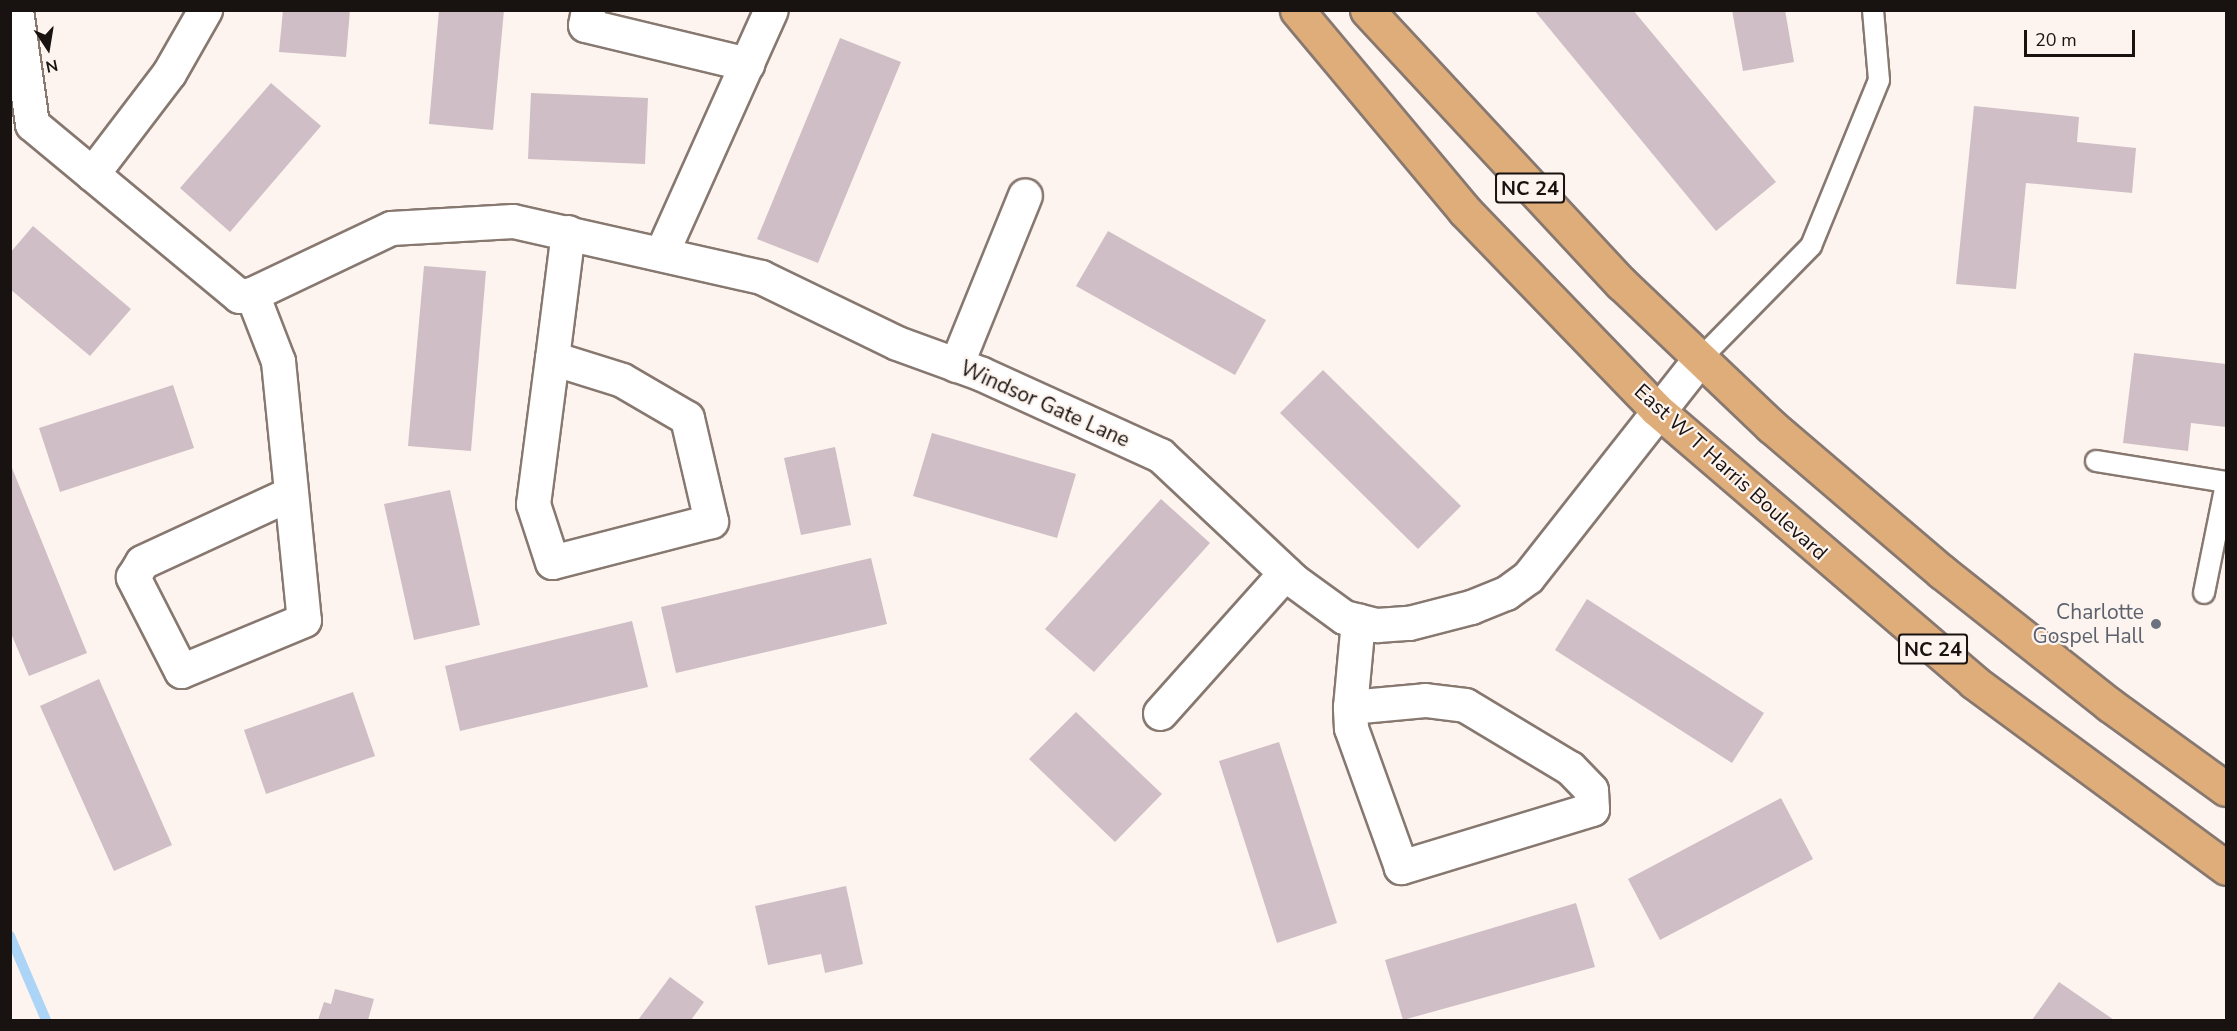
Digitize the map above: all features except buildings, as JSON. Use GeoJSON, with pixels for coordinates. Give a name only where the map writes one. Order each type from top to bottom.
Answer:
{"type":"FeatureCollection","features":[{"type":"Feature","properties":{"kind":"main road","name":"East W T Harris Boulevard"},"geometry":{"type":"LineString","coordinates":[[1297,10],[1464,210],[1656,409],[1974,682],[2226,868]]}},
{"type":"Feature","properties":{"kind":"main road","name":"NC 24"},"geometry":{"type":"LineString","coordinates":[[1367,10],[1510,167],[1698,360],[1942,572],[2110,705],[2226,789]]}},
{"type":"Feature","properties":{"kind":"street"},"geometry":{"type":"LineString","coordinates":[[16,10],[32,124],[239,296],[252,294],[278,361],[304,620],[181,671],[133,577],[142,562],[291,493]]}},
{"type":"Feature","properties":{"kind":"street"},"geometry":{"type":"LineString","coordinates":[[93,174],[169,73],[205,10]]}},
{"type":"Feature","properties":{"kind":"street"},"geometry":{"type":"LineString","coordinates":[[588,10],[585,25],[747,64]]}},
{"type":"Feature","properties":{"kind":"street"},"geometry":{"type":"LineString","coordinates":[[662,252],[771,10]]}},
{"type":"Feature","properties":{"kind":"street"},"geometry":{"type":"LineString","coordinates":[[956,365],[1025,195]]}},
{"type":"Feature","properties":{"kind":"street","name":"Windsor Gate Lane"},"geometry":{"type":"LineString","coordinates":[[252,294],[391,228],[513,221],[662,252],[761,277],[897,343],[956,365],[1160,454],[1285,573],[1344,617],[1377,625],[1409,623],[1506,593],[1548,553],[1656,409],[1698,360]]}},
{"type":"Feature","properties":{"kind":"street"},"geometry":{"type":"LineString","coordinates":[[552,358],[622,380],[687,418],[711,520],[552,562],[533,504],[568,232]]}},
{"type":"Feature","properties":{"kind":"street"},"geometry":{"type":"LineString","coordinates":[[1160,713],[1285,573]]}},
{"type":"Feature","properties":{"kind":"street"},"geometry":{"type":"LineString","coordinates":[[1350,707],[1425,700],[1465,705],[1570,768],[1591,790],[1592,809],[1401,867],[1351,728],[1350,707],[1358,620]]}},
{"type":"Feature","properties":{"kind":"lane"},"geometry":{"type":"LineString","coordinates":[[1698,360],[1811,246],[1879,80],[1873,10]]}},
{"type":"Feature","properties":{"kind":"lane"},"geometry":{"type":"LineString","coordinates":[[2096,460],[2226,483],[2204,593]]}},
{"type":"Feature","properties":{"kind":"waterway"},"geometry":{"type":"LineString","coordinates":[[10,936],[46,1020]]}},
{"type":"Feature","properties":{"kind":"place","name":"Charlotte Gospel Hall"},"geometry":{"type":"Point","coordinates":[2156,624]}}]}
